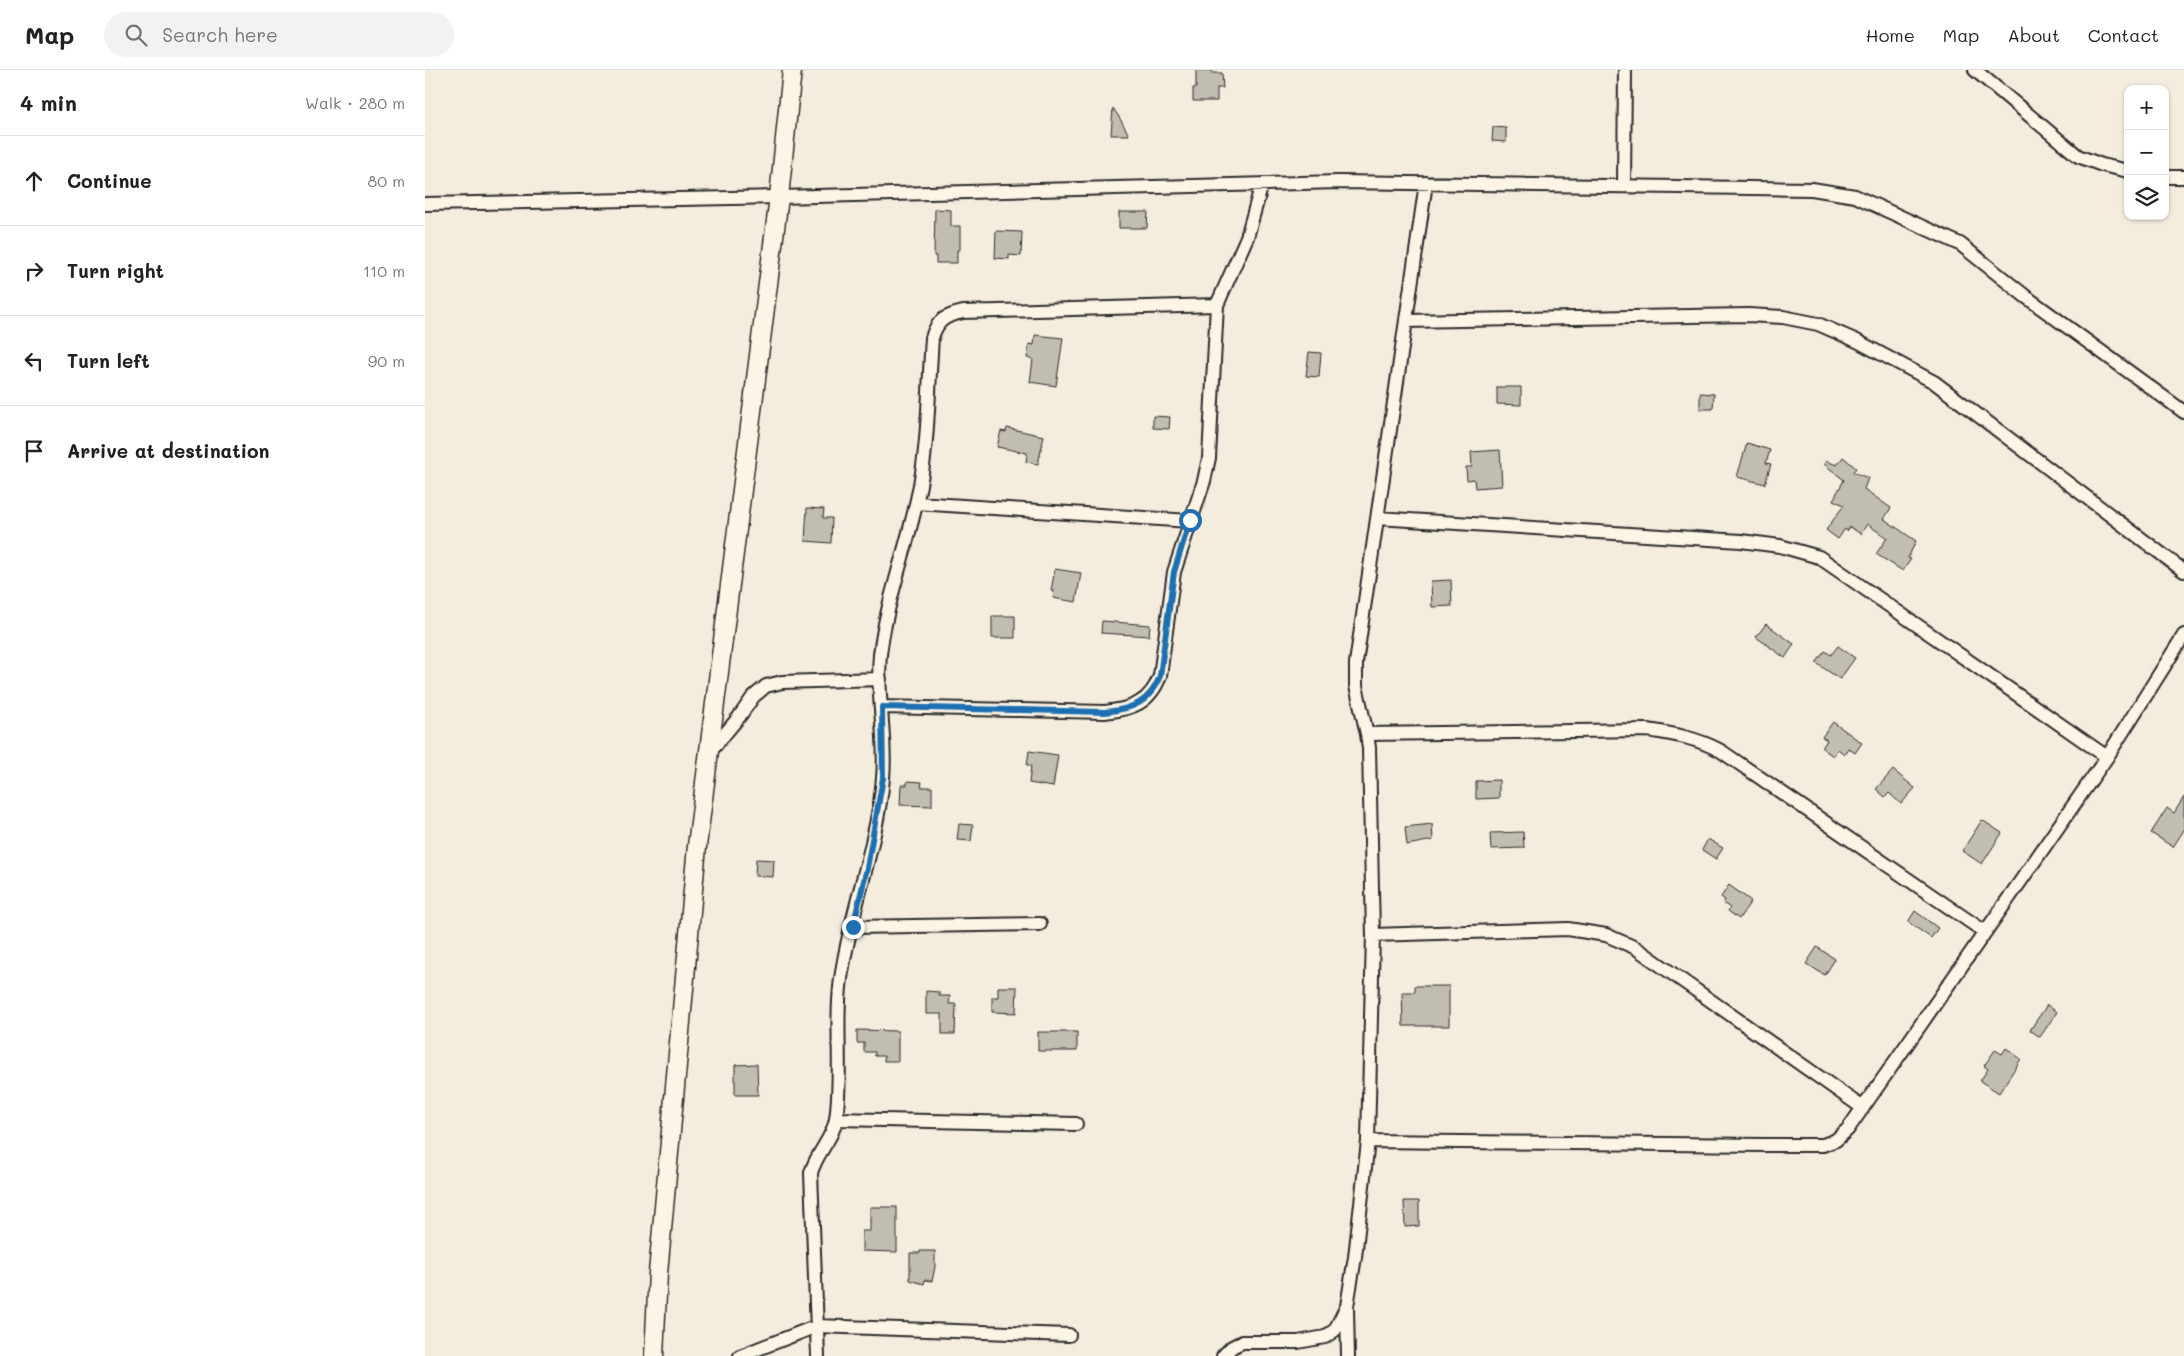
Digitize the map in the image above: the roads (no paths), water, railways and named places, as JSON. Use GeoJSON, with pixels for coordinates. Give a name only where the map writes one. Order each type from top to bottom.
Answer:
{"type":"FeatureCollection","features":[{"type":"Feature","properties":{"kind":"street"},"geometry":{"type":"LineString","coordinates":[[654,1356],[658,1273],[697,846],[779,197],[792,70]]}},
{"type":"Feature","properties":{"kind":"street"},"geometry":{"type":"LineString","coordinates":[[1624,186],[1625,70]]}},
{"type":"Feature","properties":{"kind":"street"},"geometry":{"type":"LineString","coordinates":[[1975,70],[2078,156],[2102,166],[2124,170]]}},
{"type":"Feature","properties":{"kind":"street"},"geometry":{"type":"LineString","coordinates":[[2169,177],[2184,177]]}},
{"type":"Feature","properties":{"kind":"street"},"geometry":{"type":"LineString","coordinates":[[425,204],[779,197],[1339,182],[1812,189],[1855,196],[1960,244],[2025,296],[2184,412]]}},
{"type":"Feature","properties":{"kind":"street"},"geometry":{"type":"LineString","coordinates":[[1348,1356],[1347,1306],[1355,1257],[1368,1141],[1373,935],[1367,734],[1356,686],[1356,663],[1426,183]]}},
{"type":"Feature","properties":{"kind":"street"},"geometry":{"type":"LineString","coordinates":[[882,707],[1105,712],[1123,709],[1147,699],[1155,690],[1160,676],[1174,572],[1209,458],[1217,305],[1247,237],[1262,184]]}},
{"type":"Feature","properties":{"kind":"street"},"geometry":{"type":"LineString","coordinates":[[818,1356],[811,1173],[813,1164],[835,1127],[839,1000],[847,942],[853,927],[867,868],[883,778],[880,656],[885,622],[917,503],[924,458],[935,326],[941,320],[963,312],[1217,305]]}},
{"type":"Feature","properties":{"kind":"street"},"geometry":{"type":"LineString","coordinates":[[1406,321],[1748,315],[1783,317],[1818,324],[1935,382],[2184,571]]}},
{"type":"Feature","properties":{"kind":"street"},"geometry":{"type":"LineString","coordinates":[[917,503],[1190,520]]}},
{"type":"Feature","properties":{"kind":"street"},"geometry":{"type":"LineString","coordinates":[[1377,518],[1741,541],[1781,546],[1819,557],[2107,757]]}},
{"type":"Feature","properties":{"kind":"street"},"geometry":{"type":"LineString","coordinates":[[1368,1141],[1823,1144],[1836,1140],[1848,1129],[1863,1108],[2107,757],[2184,635]]}},
{"type":"Feature","properties":{"kind":"street"},"geometry":{"type":"LineString","coordinates":[[708,754],[753,696],[766,686],[782,682],[880,679]]}},
{"type":"Feature","properties":{"kind":"street"},"geometry":{"type":"LineString","coordinates":[[1367,734],[1647,730],[1679,734],[1701,740],[1721,751],[1985,932]]}},
{"type":"Feature","properties":{"kind":"street"},"geometry":{"type":"LineString","coordinates":[[853,927],[1040,924]]}},
{"type":"Feature","properties":{"kind":"street"},"geometry":{"type":"LineString","coordinates":[[1373,935],[1568,929],[1606,935],[1636,948],[1863,1108]]}},
{"type":"Feature","properties":{"kind":"street"},"geometry":{"type":"LineString","coordinates":[[836,1119],[1077,1124]]}},
{"type":"Feature","properties":{"kind":"street"},"geometry":{"type":"LineString","coordinates":[[1223,1356],[1232,1347],[1242,1342],[1298,1342],[1325,1337],[1335,1330],[1347,1306]]}},
{"type":"Feature","properties":{"kind":"street"},"geometry":{"type":"LineString","coordinates":[[740,1356],[817,1326],[1069,1335]]}}]}
